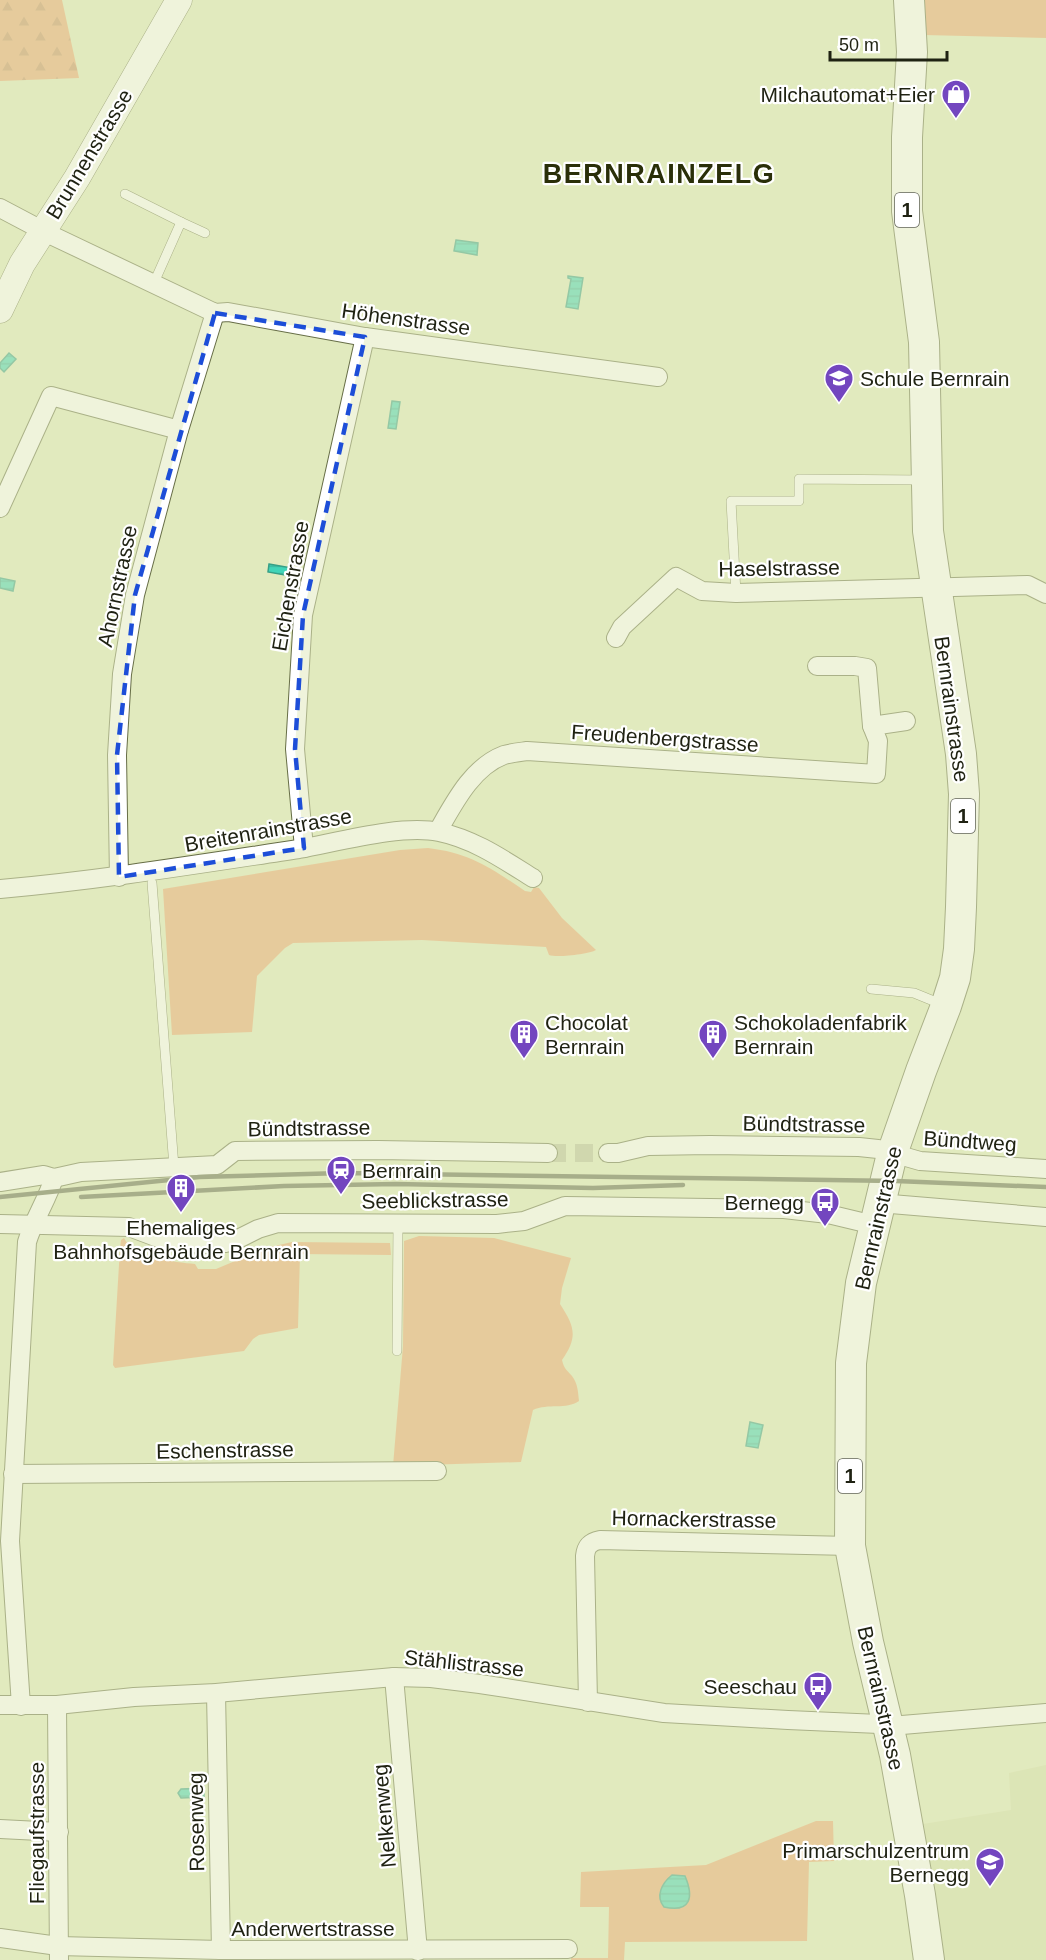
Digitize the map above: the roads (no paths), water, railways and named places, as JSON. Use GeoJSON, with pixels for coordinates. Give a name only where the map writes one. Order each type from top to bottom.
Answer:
{"type":"FeatureCollection","features":[{"type":"Feature","properties":{"kind":"main road","name":"Brunnenstrasse"},"geometry":{"type":"LineString","coordinates":[[0,310],[22,264],[77,178],[179,0]]}},
{"type":"Feature","properties":{"kind":"main road","name":"Bernrainstrasse"},"geometry":{"type":"LineString","coordinates":[[909,0],[912,52],[907,137],[907,211],[924,342],[928,531],[961,754],[964,794],[959,949],[955,978],[946,1006],[892,1154],[861,1283],[851,1364],[850,1546],[911,1841],[929,1960]]}},
{"type":"Feature","properties":{"kind":"street","name":"Höhenstrasse"},"geometry":{"type":"LineString","coordinates":[[0,208],[153,285],[215,313],[228,312],[365,337],[658,377]]}},
{"type":"Feature","properties":{"kind":"street","name":"Ahornstrasse"},"geometry":{"type":"LineString","coordinates":[[119,877],[117,755],[122,674],[135,595],[179,430],[215,313]]}},
{"type":"Feature","properties":{"kind":"street","name":"Eichenstrasse"},"geometry":{"type":"LineString","coordinates":[[304,848],[295,749],[303,615],[365,337]]}},
{"type":"Feature","properties":{"kind":"street"},"geometry":{"type":"LineString","coordinates":[[0,508],[51,396],[179,430]]}},
{"type":"Feature","properties":{"kind":"street","name":"Haselstrasse"},"geometry":{"type":"LineString","coordinates":[[616,638],[622,627],[676,578],[702,591],[736,593],[935,587]]}},
{"type":"Feature","properties":{"kind":"street"},"geometry":{"type":"LineString","coordinates":[[935,587],[1028,585],[1046,594]]}},
{"type":"Feature","properties":{"kind":"street","name":"Freudenbergstrasse"},"geometry":{"type":"LineString","coordinates":[[438,831],[474,776],[488,763],[505,755],[527,751],[876,774],[878,741],[872,726],[867,668],[817,666]]}},
{"type":"Feature","properties":{"kind":"street"},"geometry":{"type":"LineString","coordinates":[[872,726],[906,721]]}},
{"type":"Feature","properties":{"kind":"street","name":"Breitenrainstrasse"},"geometry":{"type":"LineString","coordinates":[[0,889],[119,877],[304,848],[365,836],[411,831],[438,831],[466,840],[484,848],[533,878]]}},
{"type":"Feature","properties":{"kind":"street","name":"Bündtstrasse"},"geometry":{"type":"LineString","coordinates":[[608,1153],[648,1146],[710,1145],[859,1147],[878,1149],[892,1154]]}},
{"type":"Feature","properties":{"kind":"street","name":"Bündtstrasse"},"geometry":{"type":"LineString","coordinates":[[0,1182],[44,1175],[54,1178],[81,1172],[216,1165],[235,1151],[378,1150],[548,1153]]}},
{"type":"Feature","properties":{"kind":"street","name":"Bündtweg"},"geometry":{"type":"LineString","coordinates":[[892,1154],[920,1161],[1046,1170]]}},
{"type":"Feature","properties":{"kind":"street"},"geometry":{"type":"LineString","coordinates":[[21,1706],[10,1541],[27,1242],[54,1178]]}},
{"type":"Feature","properties":{"kind":"street","name":"Seeblickstrasse"},"geometry":{"type":"LineString","coordinates":[[0,1224],[129,1227],[169,1242],[205,1244],[226,1243],[278,1223],[497,1224],[524,1221],[565,1206],[784,1209],[828,1214],[1046,1216]]}},
{"type":"Feature","properties":{"kind":"street","name":"Eschenstrasse"},"geometry":{"type":"LineString","coordinates":[[13,1474],[437,1471]]}},
{"type":"Feature","properties":{"kind":"street","name":"Hornackerstrasse"},"geometry":{"type":"LineString","coordinates":[[588,1702],[585,1556],[588,1545],[593,1542],[600,1540],[850,1546]]}},
{"type":"Feature","properties":{"kind":"street","name":"Stählistrasse"},"geometry":{"type":"LineString","coordinates":[[0,1705],[57,1706],[134,1697],[216,1693],[394,1677],[430,1678],[480,1684],[664,1713],[887,1724],[1046,1713]]}},
{"type":"Feature","properties":{"kind":"street","name":"Nelkenweg"},"geometry":{"type":"LineString","coordinates":[[394,1677],[418,1951]]}},
{"type":"Feature","properties":{"kind":"street","name":"Rosenweg"},"geometry":{"type":"LineString","coordinates":[[216,1693],[221,1950]]}},
{"type":"Feature","properties":{"kind":"street","name":"Fliegaufstrasse"},"geometry":{"type":"LineString","coordinates":[[57,1706],[59,1953]]}},
{"type":"Feature","properties":{"kind":"street"},"geometry":{"type":"LineString","coordinates":[[0,1828],[59,1832]]}},
{"type":"Feature","properties":{"kind":"street","name":"Anderwertstrasse"},"geometry":{"type":"LineString","coordinates":[[0,1938],[59,1953],[568,1949]]}},
{"type":"Feature","properties":{"kind":"lane"},"geometry":{"type":"LineString","coordinates":[[124,194],[205,233]]}},
{"type":"Feature","properties":{"kind":"lane"},"geometry":{"type":"LineString","coordinates":[[153,285],[182,222]]}},
{"type":"Feature","properties":{"kind":"lane"},"geometry":{"type":"LineString","coordinates":[[736,593],[731,501],[799,501],[799,479],[926,480]]}},
{"type":"Feature","properties":{"kind":"lane"},"geometry":{"type":"LineString","coordinates":[[152,883],[174,1167]]}},
{"type":"Feature","properties":{"kind":"lane"},"geometry":{"type":"LineString","coordinates":[[871,989],[914,993],[946,1006]]}},
{"type":"Feature","properties":{"kind":"lane"},"geometry":{"type":"LineString","coordinates":[[397,1351],[398,1224]]}},
{"type":"Feature","properties":{"kind":"water"},"geometry":{"type":"Polygon","coordinates":[[[456,240],[478,243],[477,255],[454,251],[456,240]]]}},
{"type":"Feature","properties":{"kind":"water"},"geometry":{"type":"Polygon","coordinates":[[[568,276],[583,278],[578,309],[566,307],[571,279],[568,276]]]}},
{"type":"Feature","properties":{"kind":"water"},"geometry":{"type":"Polygon","coordinates":[[[9,353],[16,359],[4,372],[0,368],[0,363],[9,353]]]}},
{"type":"Feature","properties":{"kind":"water"},"geometry":{"type":"Polygon","coordinates":[[[392,401],[400,402],[396,429],[388,428],[392,401]]]}},
{"type":"Feature","properties":{"kind":"water"},"geometry":{"type":"Polygon","coordinates":[[[269,564],[292,568],[290,576],[268,572],[269,564]]]}},
{"type":"Feature","properties":{"kind":"water"},"geometry":{"type":"Polygon","coordinates":[[[0,578],[15,581],[13,591],[0,588],[0,578]]]}},
{"type":"Feature","properties":{"kind":"water"},"geometry":{"type":"Polygon","coordinates":[[[750,1422],[763,1425],[758,1448],[746,1446],[750,1422]]]}},
{"type":"Feature","properties":{"kind":"water"},"geometry":{"type":"Polygon","coordinates":[[[204,1788],[204,1797],[181,1798],[178,1793],[181,1789],[204,1788]]]}},
{"type":"Feature","properties":{"kind":"water"},"geometry":{"type":"Polygon","coordinates":[[[672,1875],[685,1876],[688,1884],[688,1902],[680,1908],[664,1907],[661,1903],[660,1894],[663,1886],[672,1875]]]}},
{"type":"Feature","properties":{"kind":"tunnel"},"geometry":{"type":"LineString","coordinates":[[548,1153],[608,1153]]}},
{"type":"Feature","properties":{"kind":"railway"},"geometry":{"type":"LineString","coordinates":[[0,1197],[199,1177],[342,1173],[896,1181],[1046,1187]]}},
{"type":"Feature","properties":{"kind":"railway"},"geometry":{"type":"LineString","coordinates":[[81,1197],[284,1186],[396,1184],[593,1188],[683,1185]]}},
{"type":"Feature","properties":{"kind":"place","name":"Milchautomat+Eier"},"geometry":{"type":"Point","coordinates":[956,120]}},
{"type":"Feature","properties":{"kind":"place","name":"Schule Bernrain"},"geometry":{"type":"Point","coordinates":[839,404]}},
{"type":"Feature","properties":{"kind":"place","name":"Chocolat Bernrain"},"geometry":{"type":"Point","coordinates":[524,1060]}},
{"type":"Feature","properties":{"kind":"place","name":"Schokoladenfabrik Bernrain"},"geometry":{"type":"Point","coordinates":[713,1060]}},
{"type":"Feature","properties":{"kind":"place","name":"Bernrain"},"geometry":{"type":"Point","coordinates":[341,1196]}},
{"type":"Feature","properties":{"kind":"place","name":"Ehemaliges Bahnhofsgebäude Bernrain"},"geometry":{"type":"Point","coordinates":[181,1214]}},
{"type":"Feature","properties":{"kind":"place","name":"Bernegg"},"geometry":{"type":"Point","coordinates":[825,1228]}},
{"type":"Feature","properties":{"kind":"place","name":"Seeschau"},"geometry":{"type":"Point","coordinates":[818,1712]}},
{"type":"Feature","properties":{"kind":"place","name":"Primarschulzentrum Bernegg"},"geometry":{"type":"Point","coordinates":[990,1888]}},
{"type":"Feature","properties":{"kind":"district","name":"BERNRAINZELG"},"geometry":{"type":"Point","coordinates":[659,174]}}]}
